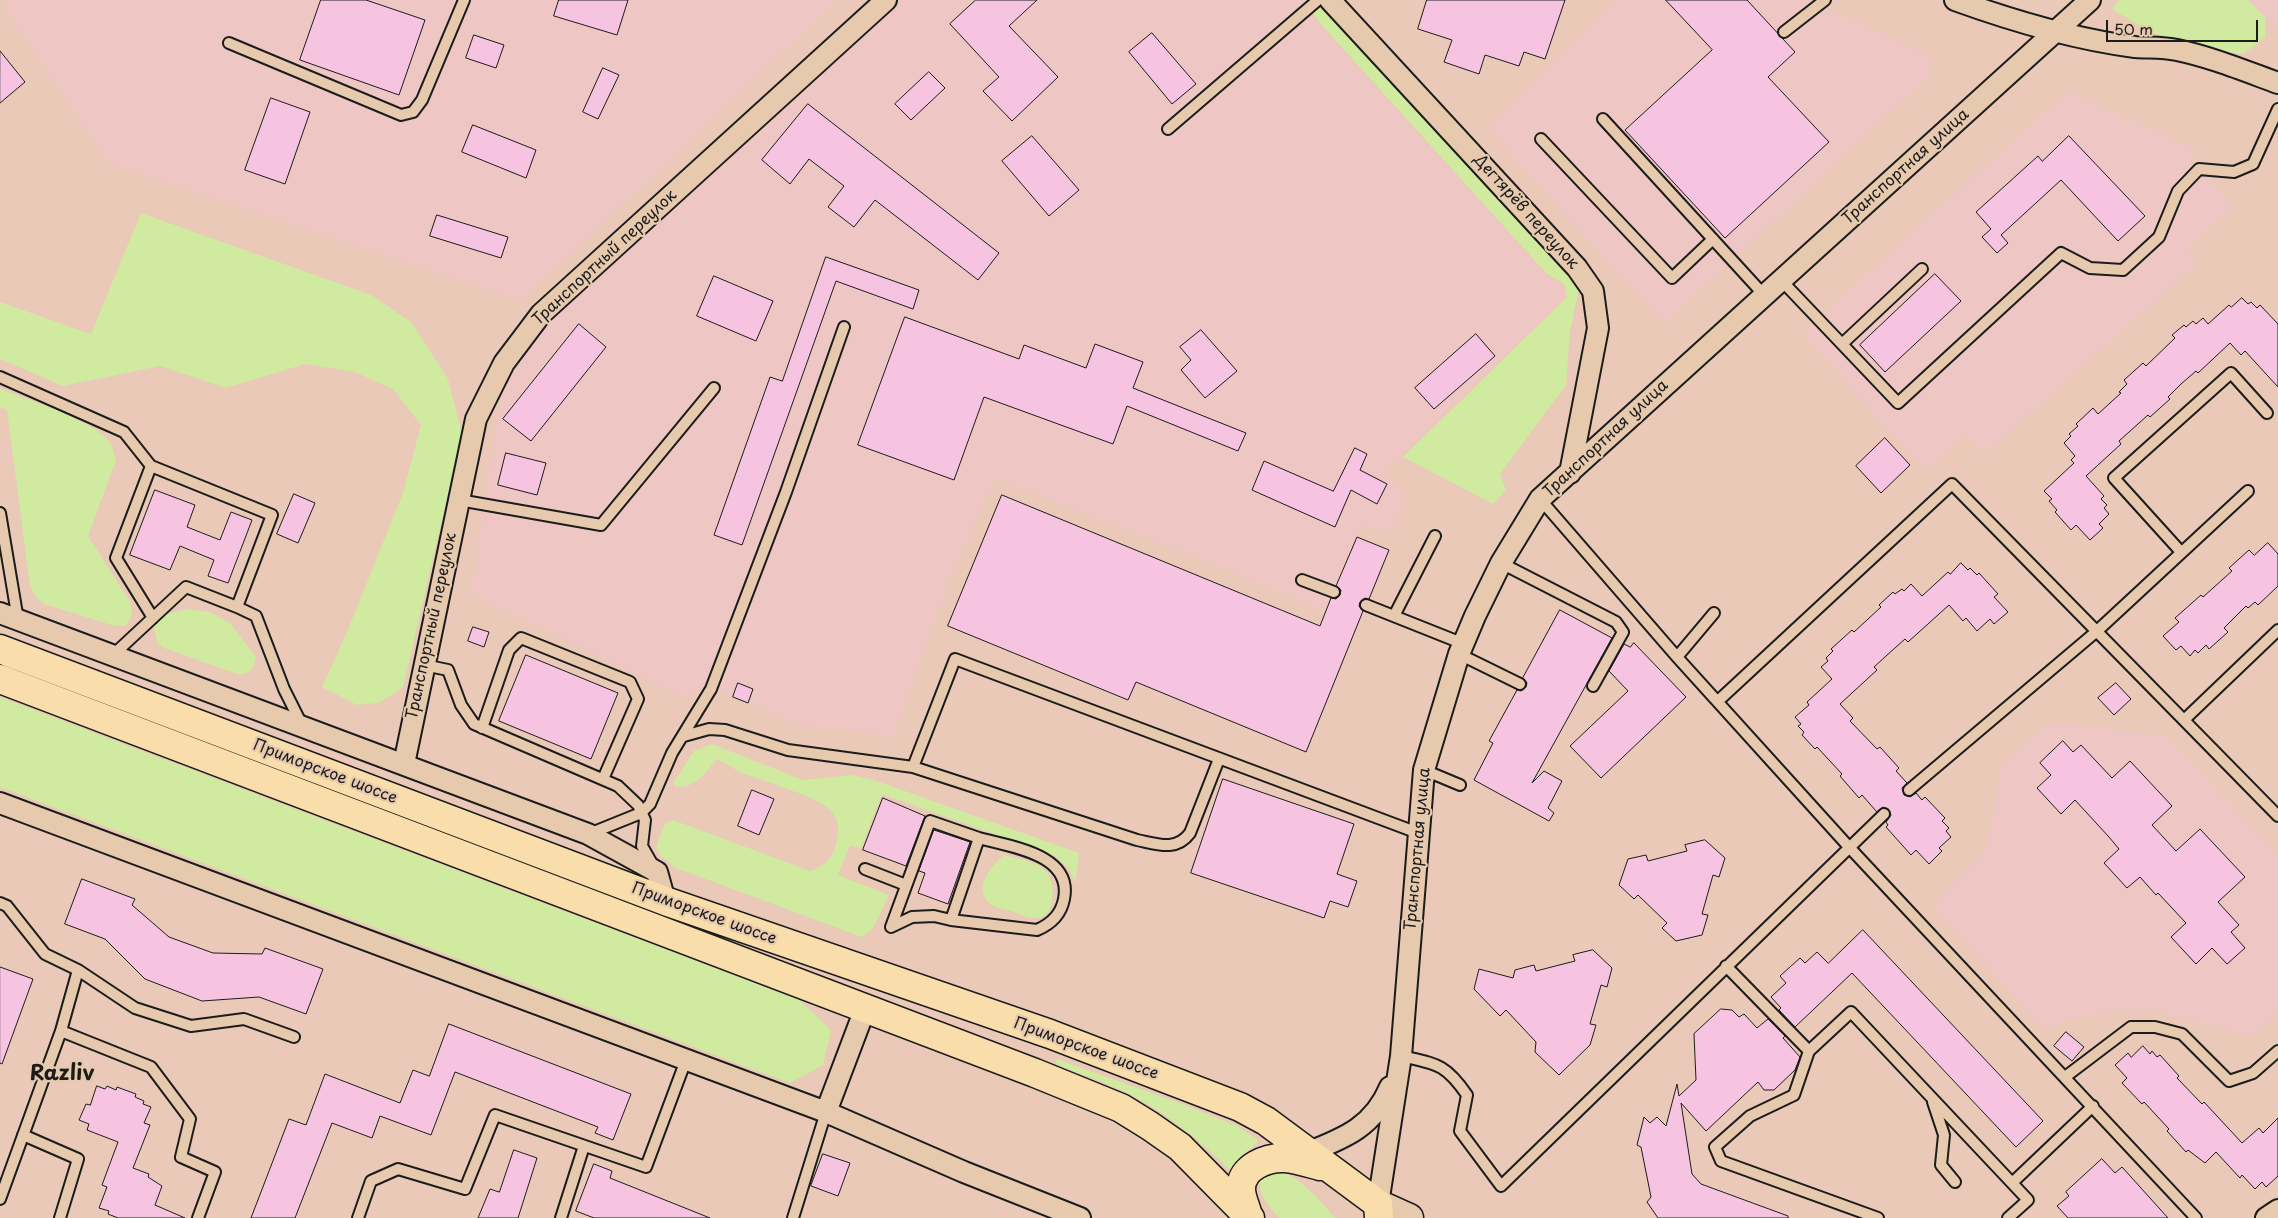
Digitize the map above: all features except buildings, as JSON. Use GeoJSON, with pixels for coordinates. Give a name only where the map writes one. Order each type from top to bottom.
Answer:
{"type":"FeatureCollection","features":[{"type":"Feature","properties":{"kind":"highway","name":"Приморское шоссе"},"geometry":{"type":"LineString","coordinates":[[0,649],[665,900],[1050,1034],[1240,1107],[1266,1121],[1319,1160],[1378,1211]]}},
{"type":"Feature","properties":{"kind":"highway","name":"Приморское шоссе"},"geometry":{"type":"LineString","coordinates":[[0,679],[1121,1108],[1180,1147],[1249,1217]]}},
{"type":"Feature","properties":{"kind":"highway"},"geometry":{"type":"LineString","coordinates":[[1249,1217],[1241,1191],[1242,1184],[1253,1166],[1263,1161],[1286,1158],[1319,1160]]}},
{"type":"Feature","properties":{"kind":"main road"},"geometry":{"type":"LineString","coordinates":[[1378,1211],[1409,1218]]}},
{"type":"Feature","properties":{"kind":"street","name":"Транспортный переулок"},"geometry":{"type":"LineString","coordinates":[[404,764],[476,419],[504,363],[541,314],[886,0]]}},
{"type":"Feature","properties":{"kind":"street","name":"Дегтярёв переулок"},"geometry":{"type":"LineString","coordinates":[[1330,0],[1578,268],[1593,291],[1598,328],[1570,473]]}},
{"type":"Feature","properties":{"kind":"street"},"geometry":{"type":"LineString","coordinates":[[1955,0],[2001,17],[2055,32],[2135,47],[2175,49],[2217,61],[2278,83]]}},
{"type":"Feature","properties":{"kind":"street","name":"Транспортная улица"},"geometry":{"type":"LineString","coordinates":[[1378,1211],[1400,1061],[1424,770],[1461,649],[1501,563],[1540,499],[2090,0]]}},
{"type":"Feature","properties":{"kind":"street"},"geometry":{"type":"LineString","coordinates":[[9,616],[588,834],[657,872],[665,900]]}},
{"type":"Feature","properties":{"kind":"street"},"geometry":{"type":"LineString","coordinates":[[0,802],[826,1112],[964,1172],[1080,1218]]}},
{"type":"Feature","properties":{"kind":"street"},"geometry":{"type":"LineString","coordinates":[[826,1112],[865,1009]]}},
{"type":"Feature","properties":{"kind":"street","name":"Транспортная улица"},"geometry":{"type":"LineString","coordinates":[[1319,1160],[1334,1142],[1366,1124],[1388,1092],[1400,1061]]}},
{"type":"Feature","properties":{"kind":"street"},"geometry":{"type":"LineString","coordinates":[[2266,1218],[2278,1210]]}},
{"type":"Feature","properties":{"kind":"lane"},"geometry":{"type":"LineString","coordinates":[[229,43],[401,115],[413,112],[422,100],[464,0]]}},
{"type":"Feature","properties":{"kind":"lane"},"geometry":{"type":"LineString","coordinates":[[1168,130],[1318,0]]}},
{"type":"Feature","properties":{"kind":"lane"},"geometry":{"type":"LineString","coordinates":[[1784,32],[1825,0]]}},
{"type":"Feature","properties":{"kind":"lane"},"geometry":{"type":"LineString","coordinates":[[1781,280],[1898,403],[2062,253],[2090,268],[2123,270],[2159,236],[2178,191],[2199,169],[2234,172],[2253,164],[2278,109]]}},
{"type":"Feature","properties":{"kind":"lane"},"geometry":{"type":"LineString","coordinates":[[1602,119],[1764,295]]}},
{"type":"Feature","properties":{"kind":"lane"},"geometry":{"type":"LineString","coordinates":[[1541,139],[1672,278],[1713,239]]}},
{"type":"Feature","properties":{"kind":"lane"},"geometry":{"type":"LineString","coordinates":[[1842,344],[1922,269]]}},
{"type":"Feature","properties":{"kind":"lane"},"geometry":{"type":"LineString","coordinates":[[588,834],[641,813],[650,804],[672,754],[711,689],[786,492],[844,327]]}},
{"type":"Feature","properties":{"kind":"lane"},"geometry":{"type":"LineString","coordinates":[[2181,552],[2114,478],[2231,374],[2267,413]]}},
{"type":"Feature","properties":{"kind":"lane"},"geometry":{"type":"LineString","coordinates":[[0,377],[124,432],[151,466],[272,515],[237,607]]}},
{"type":"Feature","properties":{"kind":"lane"},"geometry":{"type":"LineString","coordinates":[[459,500],[601,525],[714,388]]}},
{"type":"Feature","properties":{"kind":"lane"},"geometry":{"type":"LineString","coordinates":[[151,466],[116,558],[153,618]]}},
{"type":"Feature","properties":{"kind":"lane"},"geometry":{"type":"LineString","coordinates":[[1718,701],[1952,484],[2278,816]]}},
{"type":"Feature","properties":{"kind":"lane"},"geometry":{"type":"LineString","coordinates":[[1909,790],[2097,631],[2248,491]]}},
{"type":"Feature","properties":{"kind":"lane"},"geometry":{"type":"LineString","coordinates":[[1540,499],[1677,657],[1849,847],[2196,1218]]}},
{"type":"Feature","properties":{"kind":"lane"},"geometry":{"type":"LineString","coordinates":[[0,513],[9,616]]}},
{"type":"Feature","properties":{"kind":"lane"},"geometry":{"type":"LineString","coordinates":[[1394,616],[1435,536]]}},
{"type":"Feature","properties":{"kind":"lane"},"geometry":{"type":"LineString","coordinates":[[1501,563],[1616,622],[1623,632],[1593,686]]}},
{"type":"Feature","properties":{"kind":"lane"},"geometry":{"type":"LineString","coordinates":[[1302,580],[1334,592]]}},
{"type":"Feature","properties":{"kind":"lane"},"geometry":{"type":"LineString","coordinates":[[113,655],[186,587],[256,616],[284,689],[302,726]]}},
{"type":"Feature","properties":{"kind":"lane"},"geometry":{"type":"LineString","coordinates":[[1366,605],[1394,616],[1461,649],[1520,684]]}},
{"type":"Feature","properties":{"kind":"lane"},"geometry":{"type":"LineString","coordinates":[[1677,657],[1714,613]]}},
{"type":"Feature","properties":{"kind":"lane"},"geometry":{"type":"LineString","coordinates":[[2184,720],[2278,630]]}},
{"type":"Feature","properties":{"kind":"lane"},"geometry":{"type":"LineString","coordinates":[[482,728],[509,650],[521,638],[630,682],[638,699],[603,779]]}},
{"type":"Feature","properties":{"kind":"lane"},"geometry":{"type":"LineString","coordinates":[[913,767],[955,659],[1418,833]]}},
{"type":"Feature","properties":{"kind":"lane"},"geometry":{"type":"LineString","coordinates":[[424,665],[448,670],[461,705],[474,724],[618,786],[638,805],[645,820],[642,846],[657,872]]}},
{"type":"Feature","properties":{"kind":"lane"},"geometry":{"type":"LineString","coordinates":[[684,736],[709,729],[725,730],[788,750],[913,767],[1137,840],[1166,846],[1176,846],[1184,841],[1190,833],[1219,759]]}},
{"type":"Feature","properties":{"kind":"lane"},"geometry":{"type":"LineString","coordinates":[[1424,770],[1460,785]]}},
{"type":"Feature","properties":{"kind":"lane"},"geometry":{"type":"LineString","coordinates":[[1400,1061],[1431,1063],[1448,1071],[1458,1082],[1466,1094],[1460,1131],[1501,1186],[1884,814]]}},
{"type":"Feature","properties":{"kind":"lane"},"geometry":{"type":"LineString","coordinates":[[930,821],[979,838],[1036,854],[1050,862],[1060,873],[1066,888],[1063,907],[1050,924],[1037,930],[951,920],[934,916],[912,917],[891,926],[930,821]]}},
{"type":"Feature","properties":{"kind":"lane"},"geometry":{"type":"LineString","coordinates":[[951,920],[979,838]]}},
{"type":"Feature","properties":{"kind":"lane"},"geometry":{"type":"LineString","coordinates":[[865,869],[906,885]]}},
{"type":"Feature","properties":{"kind":"lane"},"geometry":{"type":"LineString","coordinates":[[0,903],[7,906],[45,954],[78,970],[136,1008],[192,1026],[244,1020],[294,1037]]}},
{"type":"Feature","properties":{"kind":"lane"},"geometry":{"type":"LineString","coordinates":[[1726,966],[1808,1051]]}},
{"type":"Feature","properties":{"kind":"lane"},"geometry":{"type":"LineString","coordinates":[[0,1198],[61,1031],[78,970]]}},
{"type":"Feature","properties":{"kind":"lane"},"geometry":{"type":"LineString","coordinates":[[1878,1218],[1721,1161],[1715,1147],[1750,1116],[1794,1095],[1808,1051],[1851,1012],[2028,1200],[2008,1218]]}},
{"type":"Feature","properties":{"kind":"lane"},"geometry":{"type":"LineString","coordinates":[[2065,1077],[2131,1027],[2155,1027],[2182,1034],[2230,1081],[2253,1073],[2278,1051]]}},
{"type":"Feature","properties":{"kind":"lane"},"geometry":{"type":"LineString","coordinates":[[61,1031],[151,1067],[190,1119],[181,1157],[215,1172],[198,1218]]}},
{"type":"Feature","properties":{"kind":"lane"},"geometry":{"type":"LineString","coordinates":[[358,1218],[371,1181],[398,1169],[465,1189],[494,1115],[646,1168],[686,1060]]}},
{"type":"Feature","properties":{"kind":"lane"},"geometry":{"type":"LineString","coordinates":[[1932,1099],[1944,1135],[1941,1165],[1955,1182]]}},
{"type":"Feature","properties":{"kind":"lane"},"geometry":{"type":"LineString","coordinates":[[2012,1183],[2093,1106]]}},
{"type":"Feature","properties":{"kind":"lane"},"geometry":{"type":"LineString","coordinates":[[793,1218],[826,1112]]}},
{"type":"Feature","properties":{"kind":"lane"},"geometry":{"type":"LineString","coordinates":[[23,1135],[78,1158],[60,1218]]}},
{"type":"Feature","properties":{"kind":"lane"},"geometry":{"type":"LineString","coordinates":[[561,1218],[584,1146]]}},
{"type":"Feature","properties":{"kind":"shaded area"},"geometry":{"type":"Polygon","coordinates":[[[7,0],[838,0],[520,301],[109,163],[3,4],[7,0]]]}},
{"type":"Feature","properties":{"kind":"shaded area"},"geometry":{"type":"Polygon","coordinates":[[[904,0],[1299,0],[1325,32],[1545,274],[1562,285],[1566,296],[1384,472],[1405,492],[1393,534],[1362,524],[1324,611],[1197,557],[995,478],[949,580],[893,738],[844,728],[800,725],[699,682],[693,695],[684,697],[471,593],[498,412],[511,368],[547,320],[904,0]]]}},
{"type":"Feature","properties":{"kind":"shaded area"},"geometry":{"type":"Polygon","coordinates":[[[1614,0],[1808,0],[1928,55],[1930,75],[1664,324],[1487,127],[1614,0]]]}},
{"type":"Feature","properties":{"kind":"shaded area"},"geometry":{"type":"Polygon","coordinates":[[[2248,0],[2278,0],[2278,30],[2248,0]]]}},
{"type":"Feature","properties":{"kind":"shaded area"},"geometry":{"type":"Polygon","coordinates":[[[2068,91],[2195,150],[2191,161],[2233,206],[2186,252],[2197,264],[1985,453],[1964,433],[1926,472],[1802,333],[2068,91]]]}},
{"type":"Feature","properties":{"kind":"shaded area"},"geometry":{"type":"Polygon","coordinates":[[[2050,722],[2165,736],[2278,852],[2278,1012],[2251,1037],[2194,1020],[2129,1008],[2070,1020],[2044,1031],[1933,905],[1987,850],[2001,767],[2050,722]]]}},
{"type":"Feature","properties":{"kind":"green space"},"geometry":{"type":"Polygon","coordinates":[[[1325,0],[1580,284],[1570,331],[1566,385],[1500,474],[1506,490],[1493,504],[1403,457],[1567,297],[1564,284],[1546,273],[1327,31],[1311,11],[1325,0]]]}},
{"type":"Feature","properties":{"kind":"green space"},"geometry":{"type":"Polygon","coordinates":[[[2119,0],[2248,0],[2266,18],[2265,37],[2243,54],[2202,48],[2153,33],[2113,10],[2119,0]]]}},
{"type":"Feature","properties":{"kind":"green space"},"geometry":{"type":"Polygon","coordinates":[[[141,213],[371,295],[411,322],[448,379],[462,434],[403,687],[379,703],[357,705],[322,687],[347,632],[403,493],[421,425],[393,389],[355,372],[305,364],[226,388],[160,366],[63,386],[0,359],[0,302],[91,334],[141,213]]]}},
{"type":"Feature","properties":{"kind":"green space"},"geometry":{"type":"Polygon","coordinates":[[[0,389],[72,417],[98,432],[110,443],[116,460],[88,536],[129,600],[132,614],[125,626],[115,626],[44,604],[36,597],[30,586],[7,410],[0,407],[0,389]]]}},
{"type":"Feature","properties":{"kind":"green space"},"geometry":{"type":"Polygon","coordinates":[[[186,609],[211,612],[231,624],[256,657],[251,669],[240,675],[164,648],[157,642],[154,627],[161,616],[186,609]]]}},
{"type":"Feature","properties":{"kind":"green space"},"geometry":{"type":"Polygon","coordinates":[[[0,697],[799,1000],[831,1030],[823,1065],[790,1083],[0,787],[0,697]]]}},
{"type":"Feature","properties":{"kind":"green space"},"geometry":{"type":"Polygon","coordinates":[[[712,744],[803,780],[852,775],[877,781],[1079,853],[1075,884],[1069,869],[1055,856],[882,794],[861,849],[850,845],[838,875],[889,895],[873,928],[862,937],[676,868],[661,856],[656,848],[665,823],[673,820],[810,871],[819,867],[835,850],[838,826],[834,815],[828,808],[791,790],[740,772],[717,759],[704,775],[693,783],[688,786],[674,786],[673,783],[694,751],[712,744]]]}},
{"type":"Feature","properties":{"kind":"green space"},"geometry":{"type":"Polygon","coordinates":[[[1004,855],[1034,863],[1046,871],[1050,877],[1053,890],[1052,902],[1044,916],[1030,918],[991,905],[985,897],[983,884],[986,877],[1004,855]]]}},
{"type":"Feature","properties":{"kind":"green space"},"geometry":{"type":"Polygon","coordinates":[[[1057,1059],[1185,1105],[1237,1126],[1257,1139],[1257,1143],[1245,1153],[1232,1170],[1229,1169],[1168,1117],[1119,1089],[1059,1066],[1056,1064],[1057,1059]]]}},
{"type":"Feature","properties":{"kind":"green space"},"geometry":{"type":"Polygon","coordinates":[[[1275,1170],[1293,1177],[1301,1183],[1316,1196],[1335,1218],[1279,1218],[1264,1198],[1260,1186],[1263,1174],[1275,1170]]]}},
{"type":"Feature","properties":{"kind":"district","name":"Razliv"},"geometry":{"type":"Point","coordinates":[62,1074]}}]}
